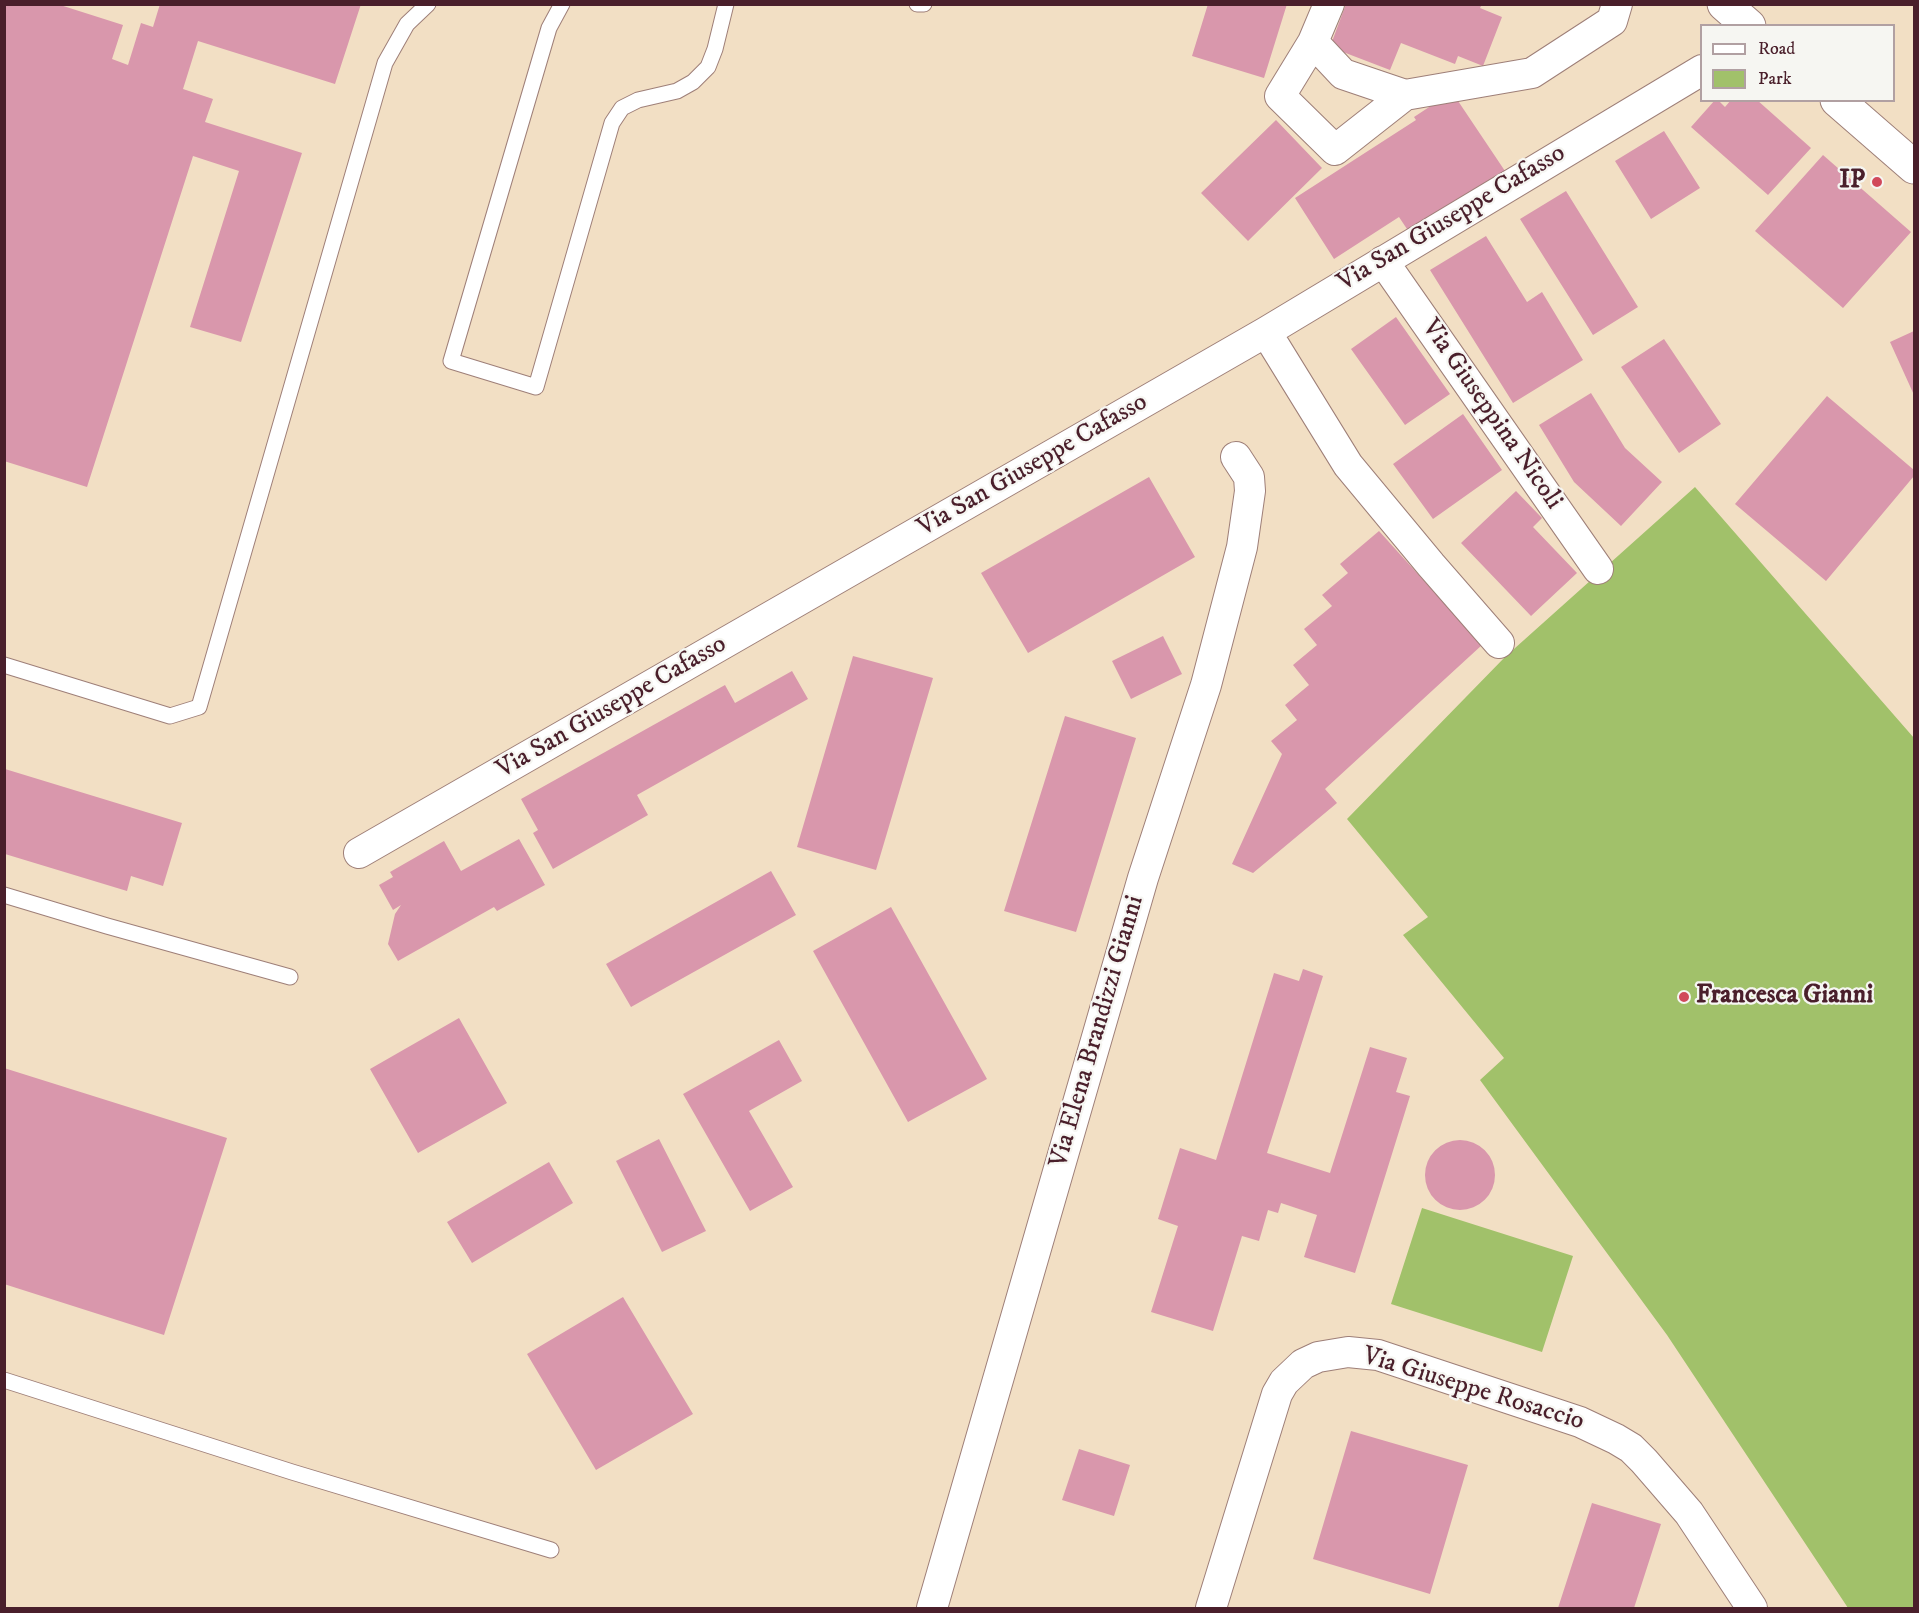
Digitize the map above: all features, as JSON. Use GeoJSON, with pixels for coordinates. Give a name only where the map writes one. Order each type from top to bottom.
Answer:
{"type":"FeatureCollection","features":[{"type":"Feature","properties":{"kind":"street"},"geometry":{"type":"LineString","coordinates":[[1329,4],[1313,42],[1280,96],[1335,150],[1405,95]]}},
{"type":"Feature","properties":{"kind":"street"},"geometry":{"type":"LineString","coordinates":[[1313,42],[1342,74],[1405,95],[1532,73],[1612,21],[1617,4]]}},
{"type":"Feature","properties":{"kind":"street"},"geometry":{"type":"LineString","coordinates":[[1724,4],[1747,24]]}},
{"type":"Feature","properties":{"kind":"street","name":"Via San Giuseppe Cafasso"},"geometry":{"type":"LineString","coordinates":[[359,853],[1266,332],[1700,71]]}},
{"type":"Feature","properties":{"kind":"street"},"geometry":{"type":"LineString","coordinates":[[1839,102],[1914,167]]}},
{"type":"Feature","properties":{"kind":"street","name":"Via Giuseppina Nicoli"},"geometry":{"type":"LineString","coordinates":[[1383,261],[1598,569]]}},
{"type":"Feature","properties":{"kind":"street"},"geometry":{"type":"LineString","coordinates":[[1266,332],[1348,465],[1499,642]]}},
{"type":"Feature","properties":{"kind":"street","name":"Via Elena Brandizzi Gianni"},"geometry":{"type":"LineString","coordinates":[[932,1608],[1139,889],[1206,685],[1242,547],[1250,491],[1249,477],[1236,457]]}},
{"type":"Feature","properties":{"kind":"street","name":"Via Giuseppe Rosaccio"},"geometry":{"type":"LineString","coordinates":[[1211,1608],[1277,1394],[1284,1382],[1303,1364],[1318,1357],[1348,1352],[1378,1355],[1580,1422],[1631,1448],[1689,1512],[1752,1608]]}},
{"type":"Feature","properties":{"kind":"lane"},"geometry":{"type":"LineString","coordinates":[[4,665],[170,716],[199,707],[385,63],[406,24],[428,4]]}},
{"type":"Feature","properties":{"kind":"lane"},"geometry":{"type":"LineString","coordinates":[[562,4],[549,28],[451,361],[536,387],[612,123],[622,108],[638,100],[677,91],[693,82],[708,67],[716,49],[726,4]]}},
{"type":"Feature","properties":{"kind":"lane"},"geometry":{"type":"LineString","coordinates":[[917,4],[924,4]]}},
{"type":"Feature","properties":{"kind":"lane"},"geometry":{"type":"LineString","coordinates":[[4,895],[290,977]]}},
{"type":"Feature","properties":{"kind":"lane"},"geometry":{"type":"LineString","coordinates":[[4,1380],[292,1472],[551,1550]]}},
{"type":"Feature","properties":{"kind":"green space","name":"Francesca Gianni"},"geometry":{"type":"Polygon","coordinates":[[[1695,487],[1914,738],[1914,1608],[1848,1608],[1667,1335],[1480,1080],[1504,1058],[1403,935],[1428,917],[1347,819],[1505,657],[1695,487]]]}},
{"type":"Feature","properties":{"kind":"green space"},"geometry":{"type":"Polygon","coordinates":[[[1422,1208],[1573,1256],[1542,1352],[1391,1304],[1422,1208]]]}},
{"type":"Feature","properties":{"kind":"building"},"geometry":{"type":"Polygon","coordinates":[[[4,4],[57,4],[123,25],[112,59],[128,65],[141,23],[153,27],[160,4],[361,4],[335,84],[198,41],[183,89],[213,99],[205,122],[302,153],[241,342],[190,327],[239,171],[193,156],[87,487],[4,461],[4,4]]]}},
{"type":"Feature","properties":{"kind":"building"},"geometry":{"type":"Polygon","coordinates":[[[1208,4],[1287,4],[1264,78],[1192,56],[1208,4]]]}},
{"type":"Feature","properties":{"kind":"building"},"geometry":{"type":"Polygon","coordinates":[[[1346,4],[1482,4],[1480,8],[1502,17],[1483,66],[1458,56],[1455,64],[1401,43],[1390,70],[1330,47],[1346,4]]]}},
{"type":"Feature","properties":{"kind":"building"},"geometry":{"type":"Polygon","coordinates":[[[1452,92],[1507,174],[1409,232],[1399,217],[1334,259],[1295,198],[1416,120],[1414,117],[1452,92]]]}},
{"type":"Feature","properties":{"kind":"building"},"geometry":{"type":"Polygon","coordinates":[[[1713,102],[1720,102],[1725,107],[1729,102],[1759,102],[1811,148],[1768,195],[1691,127],[1713,102]]]}},
{"type":"Feature","properties":{"kind":"building"},"geometry":{"type":"Polygon","coordinates":[[[1276,120],[1322,168],[1248,241],[1201,193],[1276,120]]]}},
{"type":"Feature","properties":{"kind":"building"},"geometry":{"type":"Polygon","coordinates":[[[1664,131],[1700,188],[1651,219],[1615,161],[1664,131]]]}},
{"type":"Feature","properties":{"kind":"building"},"geometry":{"type":"Polygon","coordinates":[[[1823,155],[1911,232],[1843,308],[1755,231],[1823,155]]]}},
{"type":"Feature","properties":{"kind":"building"},"geometry":{"type":"Polygon","coordinates":[[[1566,191],[1638,307],[1593,335],[1520,219],[1566,191]]]}},
{"type":"Feature","properties":{"kind":"building"},"geometry":{"type":"Polygon","coordinates":[[[1486,236],[1527,302],[1542,292],[1583,360],[1513,403],[1430,270],[1486,236]]]}},
{"type":"Feature","properties":{"kind":"building"},"geometry":{"type":"Polygon","coordinates":[[[1396,317],[1450,394],[1405,425],[1351,349],[1396,317]]]}},
{"type":"Feature","properties":{"kind":"building"},"geometry":{"type":"Polygon","coordinates":[[[1914,331],[1914,395],[1890,342],[1914,331]]]}},
{"type":"Feature","properties":{"kind":"building"},"geometry":{"type":"Polygon","coordinates":[[[1664,339],[1721,424],[1679,453],[1621,367],[1664,339]]]}},
{"type":"Feature","properties":{"kind":"building"},"geometry":{"type":"Polygon","coordinates":[[[1591,393],[1625,448],[1662,482],[1621,526],[1574,482],[1539,425],[1591,393]]]}},
{"type":"Feature","properties":{"kind":"building"},"geometry":{"type":"Polygon","coordinates":[[[1827,396],[1914,470],[1914,476],[1826,581],[1735,504],[1827,396]]]}},
{"type":"Feature","properties":{"kind":"building"},"geometry":{"type":"Polygon","coordinates":[[[1463,414],[1502,470],[1433,519],[1393,464],[1463,414]]]}},
{"type":"Feature","properties":{"kind":"building"},"geometry":{"type":"Polygon","coordinates":[[[1149,477],[1195,557],[1028,653],[981,573],[1149,477]]]}},
{"type":"Feature","properties":{"kind":"building"},"geometry":{"type":"Polygon","coordinates":[[[1516,491],[1542,518],[1533,527],[1577,573],[1531,616],[1461,543],[1516,491]]]}},
{"type":"Feature","properties":{"kind":"building"},"geometry":{"type":"Polygon","coordinates":[[[1379,531],[1482,645],[1325,789],[1337,803],[1253,873],[1232,864],[1282,754],[1271,741],[1297,720],[1285,705],[1309,685],[1293,665],[1317,645],[1304,629],[1332,606],[1322,595],[1348,573],[1340,564],[1379,531]]]}},
{"type":"Feature","properties":{"kind":"building"},"geometry":{"type":"Polygon","coordinates":[[[1163,636],[1182,674],[1131,699],[1112,661],[1163,636]]]}},
{"type":"Feature","properties":{"kind":"building"},"geometry":{"type":"Polygon","coordinates":[[[853,656],[933,678],[876,870],[797,847],[853,656]]]}},
{"type":"Feature","properties":{"kind":"building"},"geometry":{"type":"Polygon","coordinates":[[[792,671],[808,699],[637,795],[648,815],[553,869],[533,833],[538,830],[521,799],[725,685],[735,703],[792,671]]]}},
{"type":"Feature","properties":{"kind":"building"},"geometry":{"type":"Polygon","coordinates":[[[1065,716],[1136,738],[1076,932],[1004,911],[1065,716]]]}},
{"type":"Feature","properties":{"kind":"building"},"geometry":{"type":"Polygon","coordinates":[[[5,769],[182,823],[163,886],[131,876],[127,891],[5,854],[5,769]]]}},
{"type":"Feature","properties":{"kind":"building"},"geometry":{"type":"Polygon","coordinates":[[[519,839],[545,885],[497,911],[494,907],[398,961],[388,944],[395,914],[401,905],[393,910],[379,885],[393,877],[390,872],[444,841],[461,871],[519,839]]]}},
{"type":"Feature","properties":{"kind":"building"},"geometry":{"type":"Polygon","coordinates":[[[771,871],[796,915],[631,1007],[606,964],[771,871]]]}},
{"type":"Feature","properties":{"kind":"building"},"geometry":{"type":"Polygon","coordinates":[[[891,907],[987,1079],[908,1122],[813,951],[891,907]]]}},
{"type":"Feature","properties":{"kind":"building"},"geometry":{"type":"Polygon","coordinates":[[[1303,969],[1323,976],[1267,1153],[1330,1173],[1370,1047],[1407,1058],[1396,1092],[1410,1096],[1355,1273],[1304,1257],[1317,1215],[1281,1203],[1278,1213],[1268,1210],[1259,1241],[1242,1236],[1213,1331],[1151,1312],[1178,1226],[1158,1219],[1180,1148],[1216,1160],[1274,973],[1299,981],[1303,969]]]}},
{"type":"Feature","properties":{"kind":"building"},"geometry":{"type":"Polygon","coordinates":[[[459,1018],[507,1103],[418,1153],[370,1069],[459,1018]]]}},
{"type":"Feature","properties":{"kind":"building"},"geometry":{"type":"Polygon","coordinates":[[[779,1040],[802,1081],[749,1111],[793,1187],[750,1211],[683,1094],[779,1040]]]}},
{"type":"Feature","properties":{"kind":"building"},"geometry":{"type":"Polygon","coordinates":[[[4,1068],[227,1138],[164,1335],[4,1284],[4,1068]]]}},
{"type":"Feature","properties":{"kind":"building"},"geometry":{"type":"Polygon","coordinates":[[[659,1139],[706,1231],[662,1252],[616,1161],[659,1139]]]}},
{"type":"Feature","properties":{"kind":"building"},"geometry":{"type":"Polygon","coordinates":[[[1467,1140],[1480,1146],[1489,1155],[1493,1161],[1495,1175],[1493,1189],[1485,1200],[1474,1208],[1453,1210],[1435,1200],[1427,1189],[1425,1168],[1435,1150],[1446,1142],[1467,1140]]]}},
{"type":"Feature","properties":{"kind":"building"},"geometry":{"type":"Polygon","coordinates":[[[549,1162],[573,1203],[472,1263],[447,1222],[549,1162]]]}},
{"type":"Feature","properties":{"kind":"building"},"geometry":{"type":"Polygon","coordinates":[[[623,1297],[693,1414],[596,1470],[527,1354],[623,1297]]]}},
{"type":"Feature","properties":{"kind":"building"},"geometry":{"type":"Polygon","coordinates":[[[1351,1431],[1468,1465],[1430,1594],[1313,1559],[1351,1431]]]}},
{"type":"Feature","properties":{"kind":"building"},"geometry":{"type":"Polygon","coordinates":[[[1079,1449],[1130,1465],[1114,1516],[1062,1500],[1079,1449]]]}},
{"type":"Feature","properties":{"kind":"building"},"geometry":{"type":"Polygon","coordinates":[[[1592,1503],[1661,1524],[1634,1608],[1558,1608],[1592,1503]]]}},
{"type":"Feature","properties":{"kind":"place","name":"IP"},"geometry":{"type":"Point","coordinates":[1877,182]}},
{"type":"Feature","properties":{"kind":"place","name":"Francesca Gianni"},"geometry":{"type":"Point","coordinates":[1684,997]}}]}
